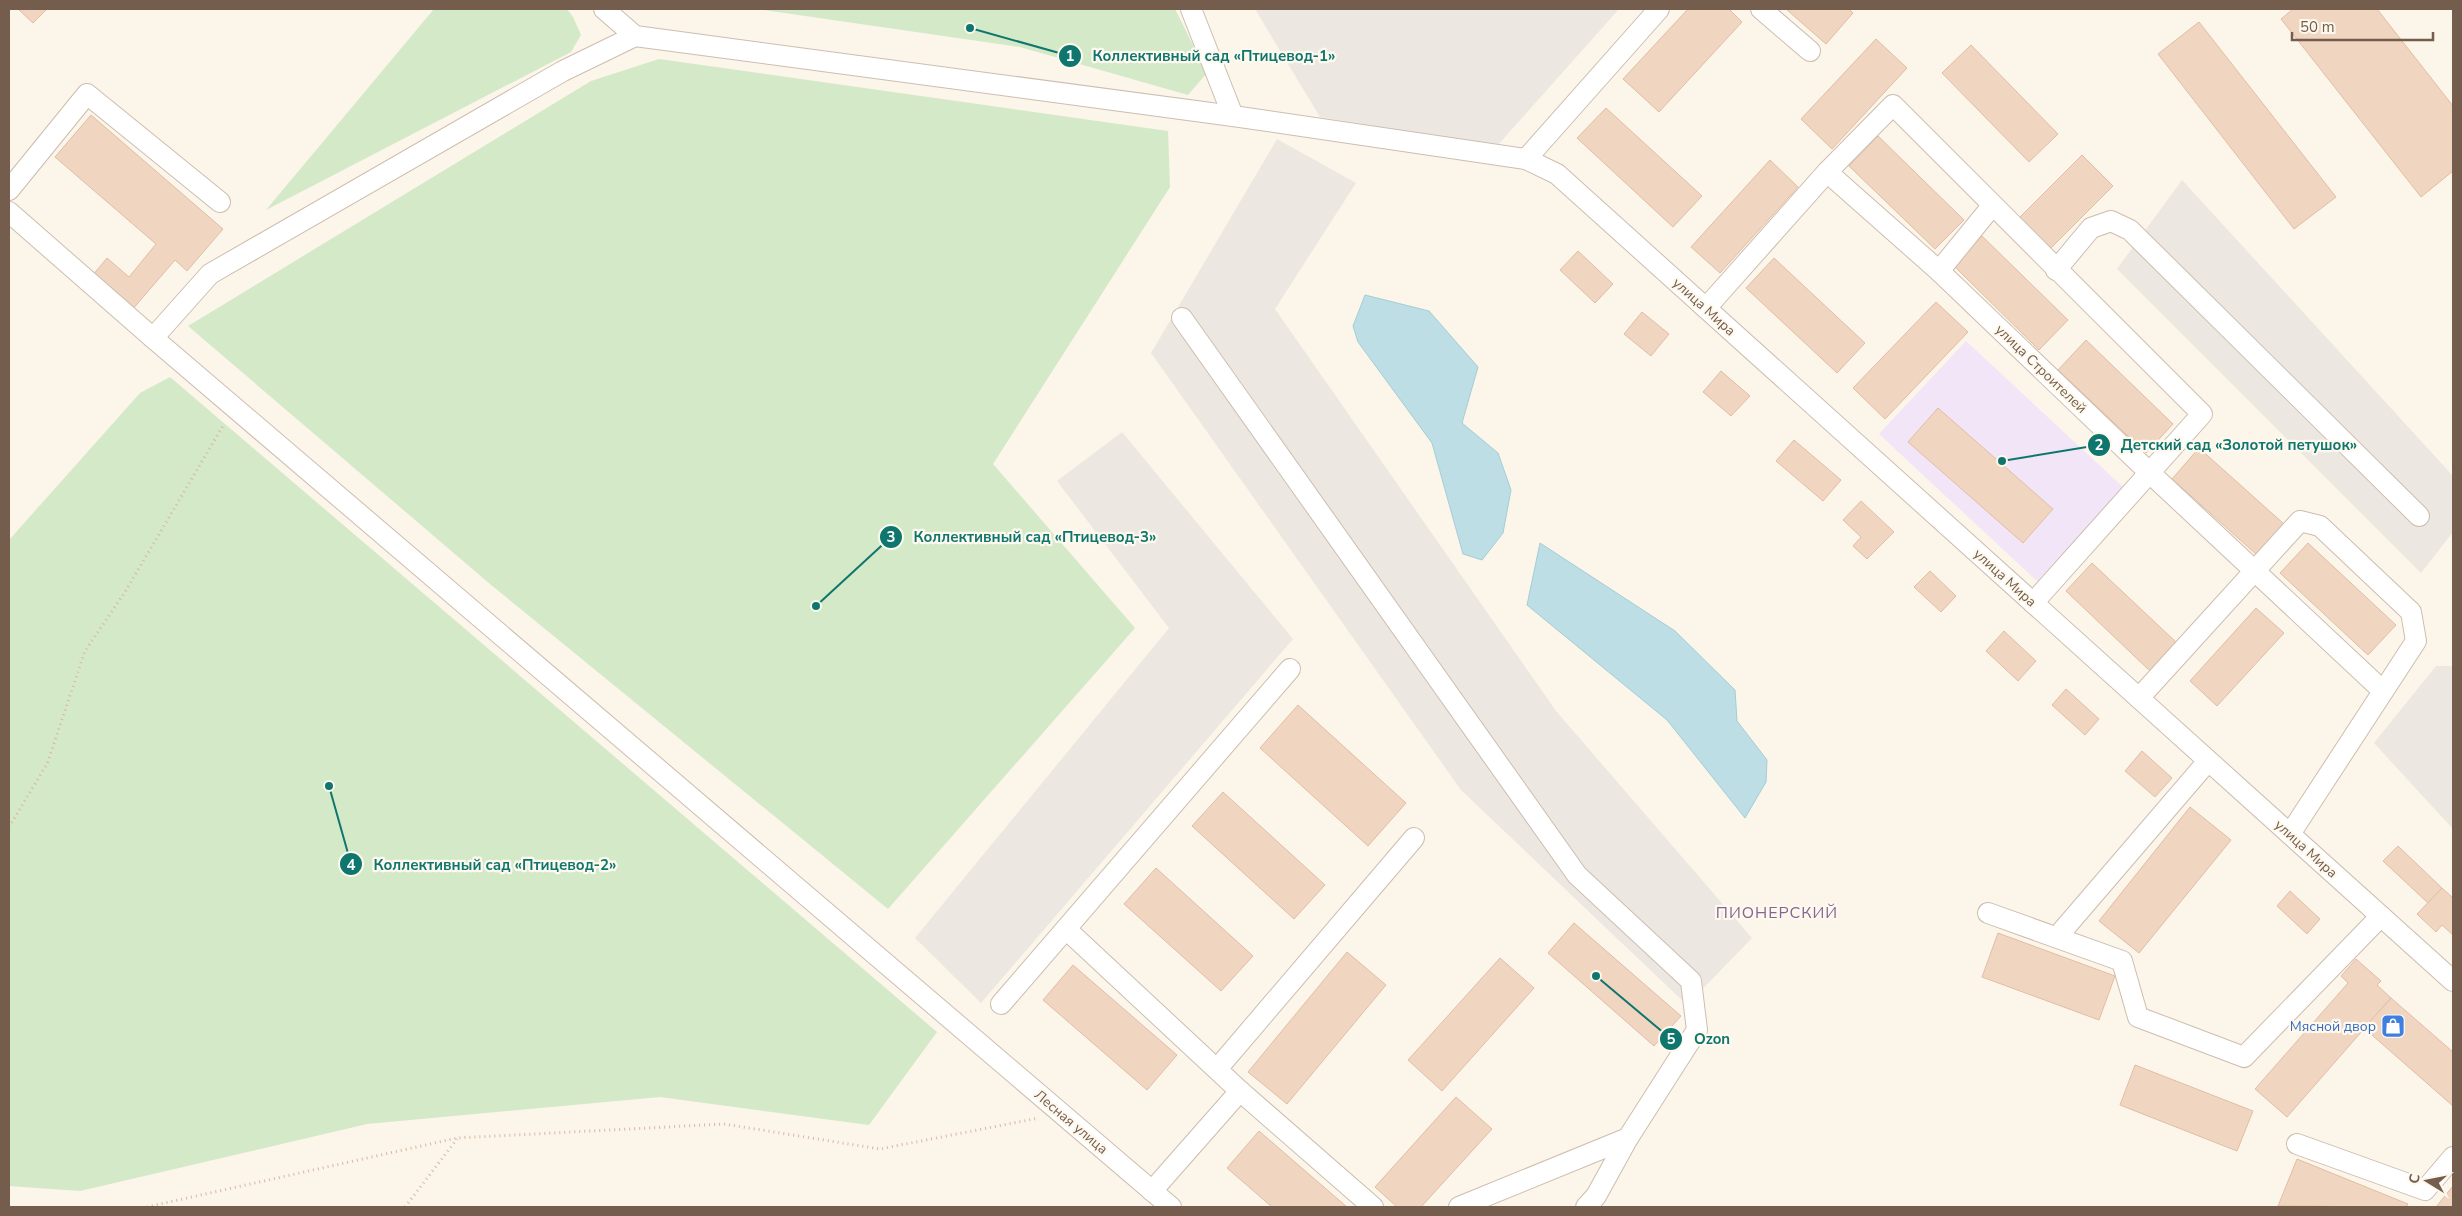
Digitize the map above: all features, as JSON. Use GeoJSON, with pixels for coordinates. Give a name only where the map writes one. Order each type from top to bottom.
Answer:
{"type":"FeatureCollection","features":[{"type":"Feature","properties":{"kind":"street"},"geometry":{"type":"LineString","coordinates":[[152,338],[210,274],[563,71],[635,36],[604,9]]}},
{"type":"Feature","properties":{"kind":"street"},"geometry":{"type":"LineString","coordinates":[[1191,9],[1232,116]]}},
{"type":"Feature","properties":{"kind":"street"},"geometry":{"type":"LineString","coordinates":[[1526,159],[1659,9]]}},
{"type":"Feature","properties":{"kind":"street"},"geometry":{"type":"LineString","coordinates":[[1761,9],[1810,51]]}},
{"type":"Feature","properties":{"kind":"street","name":"улица Мира"},"geometry":{"type":"LineString","coordinates":[[635,36],[1232,116],[1526,159],[1557,174],[2453,981]]}},
{"type":"Feature","properties":{"kind":"street"},"geometry":{"type":"LineString","coordinates":[[9,190],[87,94],[220,202]]}},
{"type":"Feature","properties":{"kind":"street"},"geometry":{"type":"LineString","coordinates":[[1706,308],[1827,172],[1892,105],[2202,414],[2151,474],[2033,603]]}},
{"type":"Feature","properties":{"kind":"street","name":"улица Строителей"},"geometry":{"type":"LineString","coordinates":[[1827,172],[1939,271],[2151,474],[2383,691]]}},
{"type":"Feature","properties":{"kind":"street"},"geometry":{"type":"LineString","coordinates":[[1939,271],[1992,206]]}},
{"type":"Feature","properties":{"kind":"street","name":"Лесная улица"},"geometry":{"type":"LineString","coordinates":[[9,212],[152,338],[1171,1207]]}},
{"type":"Feature","properties":{"kind":"street"},"geometry":{"type":"LineString","coordinates":[[2056,270],[2091,228],[2111,221],[2130,230],[2419,516]]}},
{"type":"Feature","properties":{"kind":"street"},"geometry":{"type":"LineString","coordinates":[[1182,318],[1577,875],[1692,981],[1697,1030],[1628,1138],[1596,1196],[1586,1207]]}},
{"type":"Feature","properties":{"kind":"street"},"geometry":{"type":"LineString","coordinates":[[2139,698],[2300,521],[2320,526],[2412,612],[2416,641],[2290,834]]}},
{"type":"Feature","properties":{"kind":"street"},"geometry":{"type":"LineString","coordinates":[[1001,1004],[1290,669]]}},
{"type":"Feature","properties":{"kind":"street"},"geometry":{"type":"LineString","coordinates":[[2057,938],[2208,761]]}},
{"type":"Feature","properties":{"kind":"street"},"geometry":{"type":"LineString","coordinates":[[1217,1069],[1414,838]]}},
{"type":"Feature","properties":{"kind":"street"},"geometry":{"type":"LineString","coordinates":[[1988,913],[2122,961],[2138,1017],[2244,1057],[2381,916]]}},
{"type":"Feature","properties":{"kind":"street"},"geometry":{"type":"LineString","coordinates":[[1066,929],[1240,1091],[1373,1207]]}},
{"type":"Feature","properties":{"kind":"street"},"geometry":{"type":"LineString","coordinates":[[1152,1191],[1240,1091]]}},
{"type":"Feature","properties":{"kind":"street"},"geometry":{"type":"LineString","coordinates":[[1459,1207],[1628,1138]]}},
{"type":"Feature","properties":{"kind":"street"},"geometry":{"type":"LineString","coordinates":[[2298,1144],[2425,1190],[2453,1157]]}},
{"type":"Feature","properties":{"kind":"path"},"geometry":{"type":"LineString","coordinates":[[9,827],[47,764],[85,651],[125,592],[234,408]]}},
{"type":"Feature","properties":{"kind":"path"},"geometry":{"type":"LineString","coordinates":[[147,1207],[457,1138],[724,1124],[880,1149],[1061,1114]]}},
{"type":"Feature","properties":{"kind":"path"},"geometry":{"type":"LineString","coordinates":[[405,1207],[457,1138]]}},
{"type":"Feature","properties":{"kind":"shaded area"},"geometry":{"type":"Polygon","coordinates":[[[1255,9],[1619,9],[1497,146],[1320,117],[1255,9]]]}},
{"type":"Feature","properties":{"kind":"shaded area"},"geometry":{"type":"Polygon","coordinates":[[[1277,139],[1356,183],[1275,309],[1556,711],[1752,938],[1687,1005],[1461,790],[1151,353],[1277,139]]]}},
{"type":"Feature","properties":{"kind":"shaded area"},"geometry":{"type":"Polygon","coordinates":[[[2182,180],[2453,476],[2453,532],[2421,573],[2117,269],[2182,180]]]}},
{"type":"Feature","properties":{"kind":"shaded area"},"geometry":{"type":"Polygon","coordinates":[[[1966,341],[2124,488],[2037,581],[1879,434],[1966,341]]]}},
{"type":"Feature","properties":{"kind":"shaded area"},"geometry":{"type":"Polygon","coordinates":[[[1122,432],[1293,639],[981,1003],[915,938],[1169,628],[1057,481],[1122,432]]]}},
{"type":"Feature","properties":{"kind":"shaded area"},"geometry":{"type":"Polygon","coordinates":[[[2436,666],[2453,666],[2453,829],[2374,743],[2436,666]]]}},
{"type":"Feature","properties":{"kind":"green space"},"geometry":{"type":"Polygon","coordinates":[[[434,9],[567,9],[581,35],[571,52],[266,210],[434,9]]]}},
{"type":"Feature","properties":{"kind":"green space"},"geometry":{"type":"Polygon","coordinates":[[[757,9],[1175,9],[1207,73],[1188,95],[1020,47],[757,9]]]}},
{"type":"Feature","properties":{"kind":"green space"},"geometry":{"type":"Polygon","coordinates":[[[659,59],[1168,131],[1170,187],[993,464],[1135,628],[888,909],[490,584],[188,326],[591,81],[659,59]]]}},
{"type":"Feature","properties":{"kind":"green space"},"geometry":{"type":"Polygon","coordinates":[[[170,377],[937,1032],[869,1125],[660,1097],[367,1124],[80,1191],[9,1186],[9,540],[140,393],[170,377]]]}},
{"type":"Feature","properties":{"kind":"water"},"geometry":{"type":"Polygon","coordinates":[[[1365,295],[1429,311],[1478,367],[1462,423],[1498,453],[1511,490],[1503,533],[1482,560],[1463,554],[1432,443],[1358,342],[1353,326],[1365,295]]]}},
{"type":"Feature","properties":{"kind":"water"},"geometry":{"type":"Polygon","coordinates":[[[1540,543],[1675,631],[1735,690],[1737,721],[1767,760],[1766,782],[1745,818],[1667,720],[1527,605],[1540,543]]]}},
{"type":"Feature","properties":{"kind":"building"},"geometry":{"type":"Polygon","coordinates":[[[18,9],[47,9],[33,23],[18,9]]]}},
{"type":"Feature","properties":{"kind":"building"},"geometry":{"type":"Polygon","coordinates":[[[1688,9],[1729,9],[1742,22],[1659,112],[1623,79],[1688,9]]]}},
{"type":"Feature","properties":{"kind":"building"},"geometry":{"type":"Polygon","coordinates":[[[1786,9],[1849,9],[1853,13],[1826,44],[1786,9]]]}},
{"type":"Feature","properties":{"kind":"building"},"geometry":{"type":"Polygon","coordinates":[[[2293,9],[2377,9],[2453,106],[2453,171],[2421,197],[2281,19],[2293,9]]]}},
{"type":"Feature","properties":{"kind":"building"},"geometry":{"type":"Polygon","coordinates":[[[2199,22],[2336,197],[2294,229],[2158,54],[2199,22]]]}},
{"type":"Feature","properties":{"kind":"building"},"geometry":{"type":"Polygon","coordinates":[[[1876,39],[1907,68],[1832,149],[1801,119],[1876,39]]]}},
{"type":"Feature","properties":{"kind":"building"},"geometry":{"type":"Polygon","coordinates":[[[1971,45],[2058,134],[2029,162],[1942,73],[1971,45]]]}},
{"type":"Feature","properties":{"kind":"building"},"geometry":{"type":"Polygon","coordinates":[[[1606,108],[1702,196],[1673,227],[1577,138],[1606,108]]]}},
{"type":"Feature","properties":{"kind":"building"},"geometry":{"type":"Polygon","coordinates":[[[91,115],[223,229],[187,271],[175,260],[132,310],[92,276],[107,258],[129,277],[156,244],[55,157],[91,115]]]}},
{"type":"Feature","properties":{"kind":"building"},"geometry":{"type":"Polygon","coordinates":[[[1878,136],[1964,220],[1935,249],[1849,166],[1878,136]]]}},
{"type":"Feature","properties":{"kind":"building"},"geometry":{"type":"Polygon","coordinates":[[[2082,155],[2113,186],[2049,250],[2018,219],[2082,155]]]}},
{"type":"Feature","properties":{"kind":"building"},"geometry":{"type":"Polygon","coordinates":[[[1770,160],[1798,187],[1720,273],[1691,247],[1770,160]]]}},
{"type":"Feature","properties":{"kind":"building"},"geometry":{"type":"Polygon","coordinates":[[[1982,236],[2068,320],[2039,350],[1953,265],[1982,236]]]}},
{"type":"Feature","properties":{"kind":"building"},"geometry":{"type":"Polygon","coordinates":[[[1578,251],[1613,284],[1595,303],[1560,270],[1578,251]]]}},
{"type":"Feature","properties":{"kind":"building"},"geometry":{"type":"Polygon","coordinates":[[[1774,258],[1865,343],[1837,373],[1746,288],[1774,258]]]}},
{"type":"Feature","properties":{"kind":"building"},"geometry":{"type":"Polygon","coordinates":[[[1936,302],[1968,332],[1885,419],[1853,388],[1936,302]]]}},
{"type":"Feature","properties":{"kind":"building"},"geometry":{"type":"Polygon","coordinates":[[[1642,312],[1669,334],[1651,356],[1624,334],[1642,312]]]}},
{"type":"Feature","properties":{"kind":"building"},"geometry":{"type":"Polygon","coordinates":[[[2086,340],[2173,424],[2146,453],[2058,370],[2086,340]]]}},
{"type":"Feature","properties":{"kind":"building"},"geometry":{"type":"Polygon","coordinates":[[[1721,371],[1750,396],[1731,416],[1703,392],[1721,371]]]}},
{"type":"Feature","properties":{"kind":"building"},"geometry":{"type":"Polygon","coordinates":[[[1938,408],[2053,509],[2023,543],[1908,442],[1938,408]]]}},
{"type":"Feature","properties":{"kind":"building"},"geometry":{"type":"Polygon","coordinates":[[[1794,440],[1841,480],[1823,501],[1776,461],[1794,440]]]}},
{"type":"Feature","properties":{"kind":"building"},"geometry":{"type":"Polygon","coordinates":[[[2199,448],[2284,524],[2257,555],[2172,479],[2199,448]]]}},
{"type":"Feature","properties":{"kind":"building"},"geometry":{"type":"Polygon","coordinates":[[[1861,501],[1894,532],[1867,559],[1853,546],[1861,537],[1843,520],[1861,501]]]}},
{"type":"Feature","properties":{"kind":"building"},"geometry":{"type":"Polygon","coordinates":[[[2308,543],[2396,625],[2368,655],[2280,573],[2308,543]]]}},
{"type":"Feature","properties":{"kind":"building"},"geometry":{"type":"Polygon","coordinates":[[[2092,563],[2177,643],[2150,671],[2066,591],[2092,563]]]}},
{"type":"Feature","properties":{"kind":"building"},"geometry":{"type":"Polygon","coordinates":[[[1930,571],[1956,596],[1941,612],[1914,587],[1930,571]]]}},
{"type":"Feature","properties":{"kind":"building"},"geometry":{"type":"Polygon","coordinates":[[[2256,608],[2284,633],[2217,706],[2190,681],[2256,608]]]}},
{"type":"Feature","properties":{"kind":"building"},"geometry":{"type":"Polygon","coordinates":[[[2004,631],[2036,661],[2018,681],[1986,651],[2004,631]]]}},
{"type":"Feature","properties":{"kind":"building"},"geometry":{"type":"Polygon","coordinates":[[[2066,689],[2099,719],[2085,735],[2052,705],[2066,689]]]}},
{"type":"Feature","properties":{"kind":"building"},"geometry":{"type":"Polygon","coordinates":[[[1298,705],[1406,803],[1368,846],[1260,748],[1298,705]]]}},
{"type":"Feature","properties":{"kind":"building"},"geometry":{"type":"Polygon","coordinates":[[[2142,751],[2172,778],[2155,797],[2125,771],[2142,751]]]}},
{"type":"Feature","properties":{"kind":"building"},"geometry":{"type":"Polygon","coordinates":[[[1223,792],[1325,885],[1294,919],[1192,826],[1223,792]]]}},
{"type":"Feature","properties":{"kind":"building"},"geometry":{"type":"Polygon","coordinates":[[[2190,807],[2231,840],[2139,953],[2099,921],[2190,807]]]}},
{"type":"Feature","properties":{"kind":"building"},"geometry":{"type":"Polygon","coordinates":[[[2398,846],[2442,888],[2428,903],[2383,861],[2398,846]]]}},
{"type":"Feature","properties":{"kind":"building"},"geometry":{"type":"Polygon","coordinates":[[[1156,868],[1253,956],[1221,991],[1124,904],[1156,868]]]}},
{"type":"Feature","properties":{"kind":"building"},"geometry":{"type":"Polygon","coordinates":[[[2442,888],[2453,898],[2453,935],[2442,925],[2436,932],[2417,914],[2442,888]]]}},
{"type":"Feature","properties":{"kind":"building"},"geometry":{"type":"Polygon","coordinates":[[[2290,891],[2320,919],[2307,934],[2277,906],[2290,891]]]}},
{"type":"Feature","properties":{"kind":"building"},"geometry":{"type":"Polygon","coordinates":[[[1574,923],[1681,1016],[1654,1046],[1548,953],[1574,923]]]}},
{"type":"Feature","properties":{"kind":"building"},"geometry":{"type":"Polygon","coordinates":[[[1998,933],[2115,976],[2099,1020],[1982,977],[1998,933]]]}},
{"type":"Feature","properties":{"kind":"building"},"geometry":{"type":"Polygon","coordinates":[[[1347,952],[1386,985],[1287,1104],[1248,1072],[1347,952]]]}},
{"type":"Feature","properties":{"kind":"building"},"geometry":{"type":"Polygon","coordinates":[[[1500,958],[1534,988],[1442,1091],[1408,1060],[1500,958]]]}},
{"type":"Feature","properties":{"kind":"building"},"geometry":{"type":"Polygon","coordinates":[[[2356,959],[2381,981],[2377,985],[2391,998],[2287,1117],[2255,1089],[2348,983],[2341,976],[2356,959]]]}},
{"type":"Feature","properties":{"kind":"building"},"geometry":{"type":"Polygon","coordinates":[[[1073,965],[1177,1055],[1147,1090],[1043,1000],[1073,965]]]}},
{"type":"Feature","properties":{"kind":"building"},"geometry":{"type":"Polygon","coordinates":[[[2391,998],[2453,1052],[2453,1106],[2364,1028],[2391,998]]]}},
{"type":"Feature","properties":{"kind":"building"},"geometry":{"type":"Polygon","coordinates":[[[2135,1065],[2253,1111],[2237,1151],[2120,1105],[2135,1065]]]}},
{"type":"Feature","properties":{"kind":"building"},"geometry":{"type":"Polygon","coordinates":[[[1456,1097],[1492,1129],[1421,1207],[1397,1207],[1375,1187],[1456,1097]]]}},
{"type":"Feature","properties":{"kind":"building"},"geometry":{"type":"Polygon","coordinates":[[[1259,1131],[1347,1207],[1272,1207],[1227,1168],[1259,1131]]]}},
{"type":"Feature","properties":{"kind":"building"},"geometry":{"type":"Polygon","coordinates":[[[2297,1159],[2408,1204],[2406,1207],[2278,1206],[2297,1159]]]}},
{"type":"Feature","properties":{"kind":"building"},"geometry":{"type":"Polygon","coordinates":[[[2453,1186],[2453,1207],[2436,1207],[2453,1186]]]}},
{"type":"Feature","properties":{"kind":"place","name":"Коллективный сад «Птицевод-1»"},"geometry":{"type":"Point","coordinates":[970,28]}},
{"type":"Feature","properties":{"kind":"place","name":"Детский сад «Золотой петушок»"},"geometry":{"type":"Point","coordinates":[2002,461]}},
{"type":"Feature","properties":{"kind":"place","name":"Коллективный сад «Птицевод-3»"},"geometry":{"type":"Point","coordinates":[816,606]}},
{"type":"Feature","properties":{"kind":"place","name":"Коллективный сад «Птицевод-2»"},"geometry":{"type":"Point","coordinates":[329,786]}},
{"type":"Feature","properties":{"kind":"place","name":"Ozon"},"geometry":{"type":"Point","coordinates":[1596,976]}},
{"type":"Feature","properties":{"kind":"place","name":"Мясной двор"},"geometry":{"type":"Point","coordinates":[2393,1026]}},
{"type":"Feature","properties":{"kind":"district","name":"ПИОНЕРСКИЙ"},"geometry":{"type":"Point","coordinates":[1777,913]}}]}
